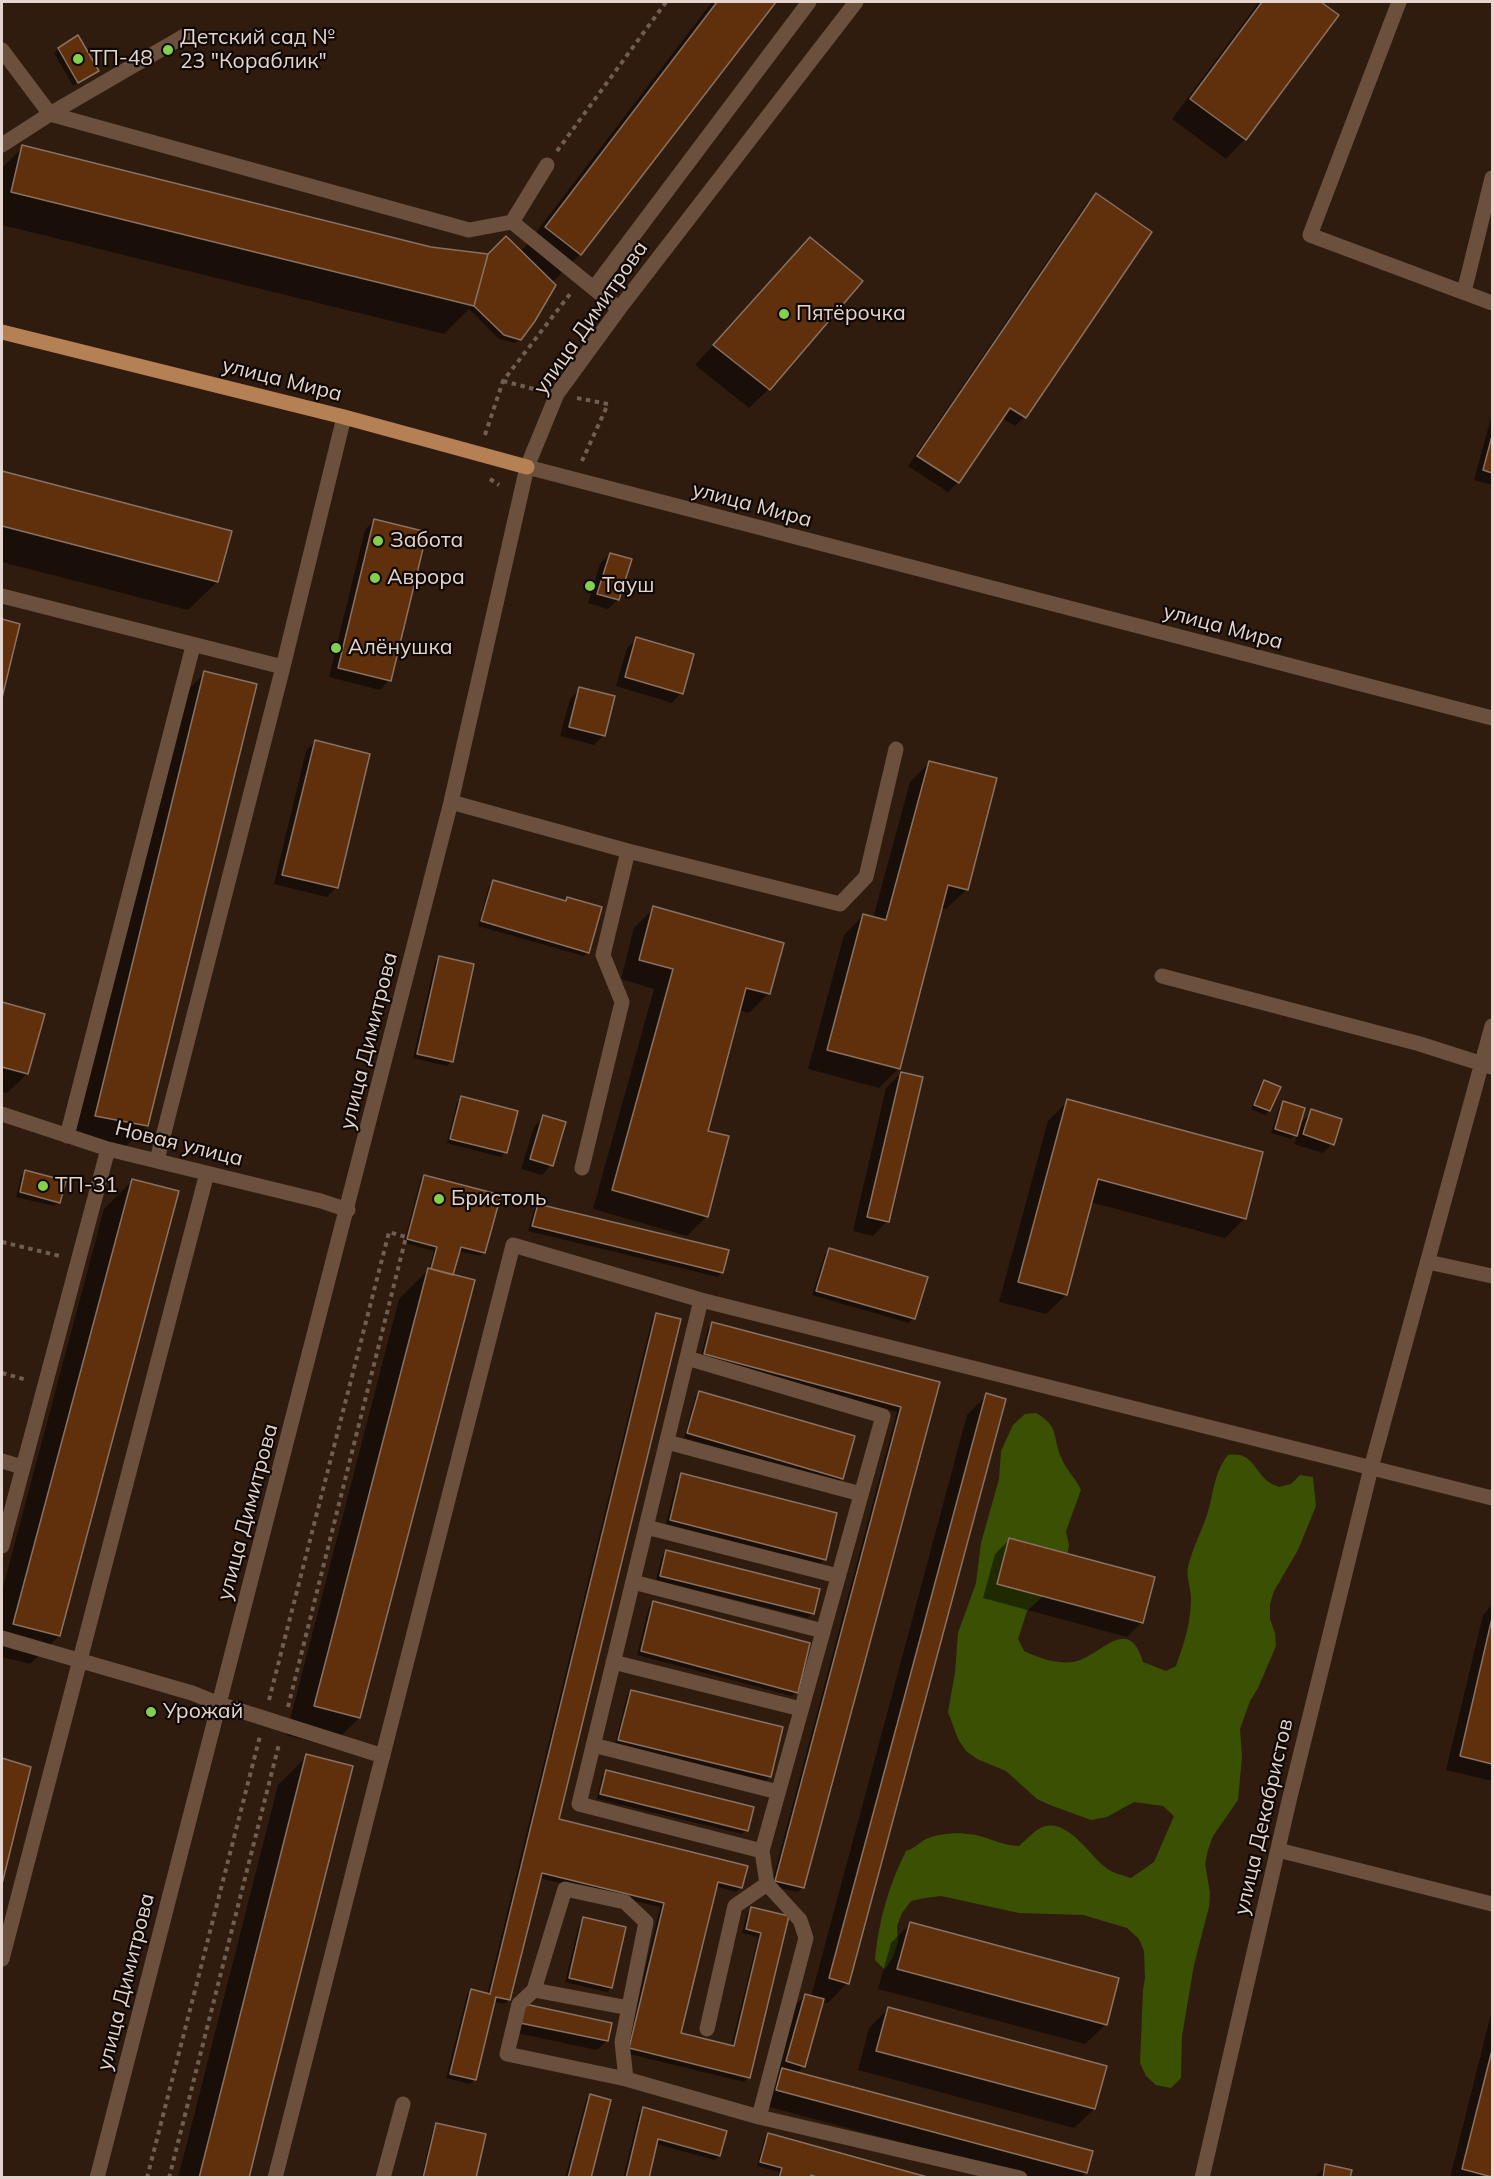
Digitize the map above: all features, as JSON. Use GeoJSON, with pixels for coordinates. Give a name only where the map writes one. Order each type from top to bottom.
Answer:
{"type":"FeatureCollection","features":[{"type":"Feature","properties":{"kind":"main road","name":"улица Мира"},"geometry":{"type":"LineString","coordinates":[[2,332],[344,417],[527,467]]}},
{"type":"Feature","properties":{"kind":"street"},"geometry":{"type":"LineString","coordinates":[[594,288],[809,2]]}},
{"type":"Feature","properties":{"kind":"street","name":"улица Димитрова"},"geometry":{"type":"LineString","coordinates":[[97,2178],[348,1210],[451,802],[527,467],[557,394],[619,309],[856,2]]}},
{"type":"Feature","properties":{"kind":"street"},"geometry":{"type":"LineString","coordinates":[[1399,2],[1310,235],[1492,303]]}},
{"type":"Feature","properties":{"kind":"street"},"geometry":{"type":"LineString","coordinates":[[2,145],[50,114],[186,35]]}},
{"type":"Feature","properties":{"kind":"street"},"geometry":{"type":"LineString","coordinates":[[2,50],[50,114],[469,230],[512,222],[547,165]]}},
{"type":"Feature","properties":{"kind":"street"},"geometry":{"type":"LineString","coordinates":[[1464,292],[1492,178]]}},
{"type":"Feature","properties":{"kind":"street"},"geometry":{"type":"LineString","coordinates":[[512,222],[619,309]]}},
{"type":"Feature","properties":{"kind":"street"},"geometry":{"type":"LineString","coordinates":[[157,1160],[283,667],[344,417]]}},
{"type":"Feature","properties":{"kind":"street","name":"улица Мира"},"geometry":{"type":"LineString","coordinates":[[527,467],[1492,718]]}},
{"type":"Feature","properties":{"kind":"street"},"geometry":{"type":"LineString","coordinates":[[2,596],[283,667]]}},
{"type":"Feature","properties":{"kind":"street"},"geometry":{"type":"LineString","coordinates":[[68,1136],[193,646]]}},
{"type":"Feature","properties":{"kind":"street"},"geometry":{"type":"LineString","coordinates":[[451,802],[628,851],[840,904],[866,877],[897,749]]}},
{"type":"Feature","properties":{"kind":"street"},"geometry":{"type":"LineString","coordinates":[[582,1167],[622,1002],[603,955],[628,851]]}},
{"type":"Feature","properties":{"kind":"street"},"geometry":{"type":"LineString","coordinates":[[1162,976],[1420,1044],[1487,1066],[1492,1026]]}},
{"type":"Feature","properties":{"kind":"street","name":"улица Декабристов"},"geometry":{"type":"LineString","coordinates":[[1202,2178],[1278,1850],[1371,1468],[1428,1262],[1487,1066]]}},
{"type":"Feature","properties":{"kind":"street","name":"Новая улица"},"geometry":{"type":"LineString","coordinates":[[2,1113],[108,1149],[321,1201],[348,1210]]}},
{"type":"Feature","properties":{"kind":"street"},"geometry":{"type":"LineString","coordinates":[[2,1546],[108,1149]]}},
{"type":"Feature","properties":{"kind":"street"},"geometry":{"type":"LineString","coordinates":[[2,1959],[207,1173]]}},
{"type":"Feature","properties":{"kind":"street"},"geometry":{"type":"LineString","coordinates":[[275,2178],[513,1245],[701,1300],[1492,1498]]}},
{"type":"Feature","properties":{"kind":"street"},"geometry":{"type":"LineString","coordinates":[[1428,1262],[1492,1276]]}},
{"type":"Feature","properties":{"kind":"street"},"geometry":{"type":"LineString","coordinates":[[701,1300],[579,1804],[762,1851]]}},
{"type":"Feature","properties":{"kind":"street"},"geometry":{"type":"LineString","coordinates":[[687,1359],[883,1416],[762,1851],[767,1884],[800,1920],[806,1938],[759,2117]]}},
{"type":"Feature","properties":{"kind":"street"},"geometry":{"type":"LineString","coordinates":[[667,1442],[861,1494]]}},
{"type":"Feature","properties":{"kind":"street"},"geometry":{"type":"LineString","coordinates":[[2,1461],[22,1467]]}},
{"type":"Feature","properties":{"kind":"street"},"geometry":{"type":"LineString","coordinates":[[646,1527],[838,1576]]}},
{"type":"Feature","properties":{"kind":"street"},"geometry":{"type":"LineString","coordinates":[[633,1582],[823,1631]]}},
{"type":"Feature","properties":{"kind":"street"},"geometry":{"type":"LineString","coordinates":[[2,1638],[192,1693],[219,1704],[383,1756]]}},
{"type":"Feature","properties":{"kind":"street"},"geometry":{"type":"LineString","coordinates":[[613,1662],[801,1708]]}},
{"type":"Feature","properties":{"kind":"street"},"geometry":{"type":"LineString","coordinates":[[593,1745],[778,1792]]}},
{"type":"Feature","properties":{"kind":"street"},"geometry":{"type":"LineString","coordinates":[[1278,1850],[1492,1904]]}},
{"type":"Feature","properties":{"kind":"street"},"geometry":{"type":"LineString","coordinates":[[707,2029],[735,1906],[767,1884]]}},
{"type":"Feature","properties":{"kind":"street"},"geometry":{"type":"LineString","coordinates":[[626,2079],[622,2042],[646,1922],[625,1902],[565,1889],[534,1990],[519,2004],[507,2054],[626,2079],[759,2117],[1020,2178]]}},
{"type":"Feature","properties":{"kind":"street"},"geometry":{"type":"LineString","coordinates":[[534,1990],[629,2008]]}},
{"type":"Feature","properties":{"kind":"street"},"geometry":{"type":"LineString","coordinates":[[383,2178],[404,2104]]}},
{"type":"Feature","properties":{"kind":"path"},"geometry":{"type":"LineString","coordinates":[[547,165],[666,2]]}},
{"type":"Feature","properties":{"kind":"path"},"geometry":{"type":"LineString","coordinates":[[573,480],[608,404]]}},
{"type":"Feature","properties":{"kind":"path"},"geometry":{"type":"LineString","coordinates":[[169,2178],[406,1237],[389,1232]]}},
{"type":"Feature","properties":{"kind":"path"},"geometry":{"type":"LineString","coordinates":[[2,1242],[79,1261]]}},
{"type":"Feature","properties":{"kind":"green space"},"geometry":{"type":"Polygon","coordinates":[[[1036,1413],[1044,1418],[1052,1428],[1063,1461],[1081,1490],[1066,1531],[1069,1545],[1067,1558],[1053,1587],[1027,1611],[1018,1639],[1024,1651],[1048,1660],[1073,1662],[1121,1639],[1130,1640],[1137,1647],[1143,1662],[1166,1671],[1176,1666],[1190,1616],[1188,1567],[1207,1515],[1217,1477],[1228,1455],[1246,1458],[1266,1480],[1279,1487],[1291,1484],[1300,1475],[1313,1477],[1316,1506],[1298,1550],[1274,1591],[1270,1604],[1270,1619],[1275,1633],[1276,1646],[1250,1701],[1240,1729],[1242,1757],[1238,1800],[1213,1836],[1208,1850],[1205,1864],[1210,1893],[1209,1907],[1194,1965],[1182,2036],[1181,2078],[1171,2088],[1156,2085],[1146,2076],[1140,2063],[1145,1978],[1144,1951],[1139,1939],[1127,1928],[1083,1915],[1019,1913],[941,1896],[925,1898],[911,1901],[902,1913],[897,1926],[898,1942],[885,1970],[875,1960],[885,1904],[894,1877],[906,1851],[926,1839],[963,1833],[1019,1846],[1037,1830],[1047,1826],[1057,1826],[1075,1837],[1108,1869],[1131,1878],[1154,1862],[1174,1816],[1163,1806],[1134,1802],[1107,1817],[1091,1820],[1050,1805],[1037,1799],[1006,1771],[977,1759],[966,1751],[958,1739],[948,1712],[955,1673],[958,1633],[976,1583],[981,1543],[999,1479],[1001,1451],[1013,1425],[1025,1414],[1036,1413]]]}},
{"type":"Feature","properties":{"kind":"building"},"geometry":{"type":"Polygon","coordinates":[[[717,2],[776,2],[581,255],[545,227],[717,2]]]}},
{"type":"Feature","properties":{"kind":"building"},"geometry":{"type":"Polygon","coordinates":[[[1262,2],[1321,2],[1339,15],[1246,140],[1190,99],[1262,2]]]}},
{"type":"Feature","properties":{"kind":"building","name":"ТП-48"},"geometry":{"type":"Polygon","coordinates":[[[78,35],[99,71],[78,83],[58,48],[78,35]]]}},
{"type":"Feature","properties":{"kind":"building"},"geometry":{"type":"Polygon","coordinates":[[[22,145],[431,247],[488,254],[474,306],[11,192],[22,145]]]}},
{"type":"Feature","properties":{"kind":"building"},"geometry":{"type":"Polygon","coordinates":[[[1096,193],[1152,232],[1026,418],[1010,408],[959,483],[917,456],[1096,193]]]}},
{"type":"Feature","properties":{"kind":"building"},"geometry":{"type":"Polygon","coordinates":[[[506,236],[556,285],[521,340],[504,335],[474,306],[488,254],[506,236]]]}},
{"type":"Feature","properties":{"kind":"building"},"geometry":{"type":"Polygon","coordinates":[[[810,237],[863,281],[770,390],[713,345],[810,237]]]}},
{"type":"Feature","properties":{"kind":"building"},"geometry":{"type":"Polygon","coordinates":[[[1492,436],[1492,473],[1483,470],[1492,436]]]}},
{"type":"Feature","properties":{"kind":"building"},"geometry":{"type":"Polygon","coordinates":[[[2,471],[232,531],[218,582],[2,526],[2,471]]]}},
{"type":"Feature","properties":{"kind":"building"},"geometry":{"type":"Polygon","coordinates":[[[374,519],[427,532],[391,681],[338,668],[374,519]]]}},
{"type":"Feature","properties":{"kind":"building"},"geometry":{"type":"Polygon","coordinates":[[[610,553],[632,559],[619,600],[597,594],[610,553]]]}},
{"type":"Feature","properties":{"kind":"building"},"geometry":{"type":"Polygon","coordinates":[[[2,619],[20,624],[2,698],[2,619]]]}},
{"type":"Feature","properties":{"kind":"building"},"geometry":{"type":"Polygon","coordinates":[[[636,637],[694,654],[683,694],[625,677],[636,637]]]}},
{"type":"Feature","properties":{"kind":"building"},"geometry":{"type":"Polygon","coordinates":[[[204,671],[257,684],[148,1126],[95,1116],[204,671]]]}},
{"type":"Feature","properties":{"kind":"building"},"geometry":{"type":"Polygon","coordinates":[[[579,687],[615,696],[605,736],[569,727],[579,687]]]}},
{"type":"Feature","properties":{"kind":"building"},"geometry":{"type":"Polygon","coordinates":[[[315,740],[370,754],[338,888],[282,875],[315,740]]]}},
{"type":"Feature","properties":{"kind":"building"},"geometry":{"type":"Polygon","coordinates":[[[929,761],[997,778],[968,890],[948,885],[900,1069],[827,1050],[863,914],[886,920],[929,761]]]}},
{"type":"Feature","properties":{"kind":"building"},"geometry":{"type":"Polygon","coordinates":[[[493,880],[566,901],[567,897],[602,907],[589,953],[481,921],[493,880]]]}},
{"type":"Feature","properties":{"kind":"building"},"geometry":{"type":"Polygon","coordinates":[[[653,906],[784,943],[770,994],[746,988],[708,1131],[729,1136],[708,1217],[612,1190],[673,969],[639,960],[653,906]]]}},
{"type":"Feature","properties":{"kind":"building"},"geometry":{"type":"Polygon","coordinates":[[[439,956],[474,964],[453,1062],[417,1054],[439,956]]]}},
{"type":"Feature","properties":{"kind":"building"},"geometry":{"type":"Polygon","coordinates":[[[2,1002],[45,1014],[28,1074],[2,1067],[2,1002]]]}},
{"type":"Feature","properties":{"kind":"building"},"geometry":{"type":"Polygon","coordinates":[[[901,1072],[923,1077],[889,1222],[867,1217],[901,1072]]]}},
{"type":"Feature","properties":{"kind":"building"},"geometry":{"type":"Polygon","coordinates":[[[1264,1080],[1281,1087],[1270,1111],[1254,1105],[1264,1080]]]}},
{"type":"Feature","properties":{"kind":"building"},"geometry":{"type":"Polygon","coordinates":[[[461,1096],[518,1111],[507,1153],[450,1139],[461,1096]]]}},
{"type":"Feature","properties":{"kind":"building"},"geometry":{"type":"Polygon","coordinates":[[[1067,1099],[1263,1152],[1246,1219],[1098,1179],[1067,1295],[1018,1282],[1067,1099]]]}},
{"type":"Feature","properties":{"kind":"building"},"geometry":{"type":"Polygon","coordinates":[[[1283,1101],[1305,1108],[1297,1136],[1275,1129],[1283,1101]]]}},
{"type":"Feature","properties":{"kind":"building"},"geometry":{"type":"Polygon","coordinates":[[[1311,1109],[1342,1119],[1334,1145],[1303,1134],[1311,1109]]]}},
{"type":"Feature","properties":{"kind":"building"},"geometry":{"type":"Polygon","coordinates":[[[543,1115],[566,1122],[553,1166],[530,1159],[543,1115]]]}},
{"type":"Feature","properties":{"kind":"building","name":"ТП-31"},"geometry":{"type":"Polygon","coordinates":[[[25,1170],[66,1181],[60,1203],[20,1192],[25,1170]]]}},
{"type":"Feature","properties":{"kind":"building"},"geometry":{"type":"Polygon","coordinates":[[[424,1175],[501,1195],[485,1253],[461,1247],[453,1275],[431,1269],[437,1247],[407,1239],[424,1175]]]}},
{"type":"Feature","properties":{"kind":"building"},"geometry":{"type":"Polygon","coordinates":[[[132,1179],[179,1191],[60,1636],[13,1624],[132,1179]]]}},
{"type":"Feature","properties":{"kind":"building"},"geometry":{"type":"Polygon","coordinates":[[[538,1204],[729,1250],[723,1273],[532,1226],[538,1204]]]}},
{"type":"Feature","properties":{"kind":"building"},"geometry":{"type":"Polygon","coordinates":[[[829,1248],[928,1277],[915,1319],[816,1291],[829,1248]]]}},
{"type":"Feature","properties":{"kind":"building"},"geometry":{"type":"Polygon","coordinates":[[[428,1268],[475,1280],[360,1718],[314,1706],[428,1268]]]}},
{"type":"Feature","properties":{"kind":"building"},"geometry":{"type":"Polygon","coordinates":[[[656,1313],[681,1319],[559,1819],[748,1866],[742,1888],[718,1882],[681,2033],[734,2046],[761,1933],[746,1929],[751,1907],[789,1916],[750,2078],[629,2048],[664,1903],[542,1873],[510,2000],[496,1997],[476,2080],[450,2074],[471,1989],[490,1994],[656,1313]]]}},
{"type":"Feature","properties":{"kind":"building"},"geometry":{"type":"Polygon","coordinates":[[[712,1322],[940,1382],[804,1888],[775,1881],[901,1407],[704,1354],[712,1322]]]}},
{"type":"Feature","properties":{"kind":"building"},"geometry":{"type":"Polygon","coordinates":[[[699,1391],[855,1436],[843,1479],[687,1433],[699,1391]]]}},
{"type":"Feature","properties":{"kind":"building"},"geometry":{"type":"Polygon","coordinates":[[[986,1393],[1006,1399],[849,1984],[829,1978],[986,1393]]]}},
{"type":"Feature","properties":{"kind":"building"},"geometry":{"type":"Polygon","coordinates":[[[681,1473],[837,1513],[826,1560],[670,1520],[681,1473]]]}},
{"type":"Feature","properties":{"kind":"building"},"geometry":{"type":"Polygon","coordinates":[[[1009,1538],[1155,1577],[1143,1623],[997,1584],[1009,1538]]]}},
{"type":"Feature","properties":{"kind":"building"},"geometry":{"type":"Polygon","coordinates":[[[666,1550],[820,1589],[814,1614],[660,1576],[666,1550]]]}},
{"type":"Feature","properties":{"kind":"building"},"geometry":{"type":"Polygon","coordinates":[[[653,1601],[810,1643],[798,1693],[641,1651],[653,1601]]]}},
{"type":"Feature","properties":{"kind":"building"},"geometry":{"type":"Polygon","coordinates":[[[1492,1618],[1492,1764],[1460,1756],[1492,1618]]]}},
{"type":"Feature","properties":{"kind":"building"},"geometry":{"type":"Polygon","coordinates":[[[631,1690],[783,1727],[771,1777],[618,1740],[631,1690]]]}},
{"type":"Feature","properties":{"kind":"building"},"geometry":{"type":"Polygon","coordinates":[[[306,1754],[353,1766],[249,2178],[199,2178],[306,1754]]]}},
{"type":"Feature","properties":{"kind":"building"},"geometry":{"type":"Polygon","coordinates":[[[2,1758],[31,1767],[2,1884],[2,1758]]]}},
{"type":"Feature","properties":{"kind":"building"},"geometry":{"type":"Polygon","coordinates":[[[606,1770],[754,1807],[748,1831],[600,1794],[606,1770]]]}},
{"type":"Feature","properties":{"kind":"building"},"geometry":{"type":"Polygon","coordinates":[[[583,1917],[626,1927],[612,1988],[569,1978],[583,1917]]]}},
{"type":"Feature","properties":{"kind":"building"},"geometry":{"type":"Polygon","coordinates":[[[910,1922],[1119,1978],[1107,2025],[897,1969],[910,1922]]]}},
{"type":"Feature","properties":{"kind":"building"},"geometry":{"type":"Polygon","coordinates":[[[805,1994],[824,1999],[805,2067],[786,2061],[805,1994]]]}},
{"type":"Feature","properties":{"kind":"building"},"geometry":{"type":"Polygon","coordinates":[[[525,2004],[612,2023],[608,2041],[520,2023],[525,2004]]]}},
{"type":"Feature","properties":{"kind":"building"},"geometry":{"type":"Polygon","coordinates":[[[888,2007],[1107,2066],[1095,2109],[876,2051],[888,2007]]]}},
{"type":"Feature","properties":{"kind":"building"},"geometry":{"type":"Polygon","coordinates":[[[1492,2050],[1492,2177],[1462,2169],[1492,2050]]]}},
{"type":"Feature","properties":{"kind":"building"},"geometry":{"type":"Polygon","coordinates":[[[782,2068],[1093,2151],[1087,2173],[776,2090],[782,2068]]]}},
{"type":"Feature","properties":{"kind":"building"},"geometry":{"type":"Polygon","coordinates":[[[590,2094],[611,2100],[591,2178],[568,2178],[590,2094]]]}},
{"type":"Feature","properties":{"kind":"building"},"geometry":{"type":"Polygon","coordinates":[[[643,2107],[727,2131],[720,2156],[658,2139],[649,2178],[626,2178],[643,2107]]]}},
{"type":"Feature","properties":{"kind":"building"},"geometry":{"type":"Polygon","coordinates":[[[436,2123],[486,2134],[476,2178],[423,2178],[436,2123]]]}},
{"type":"Feature","properties":{"kind":"building"},"geometry":{"type":"Polygon","coordinates":[[[768,2133],[931,2178],[819,2178],[811,2175],[810,2178],[779,2178],[782,2168],[760,2162],[768,2133]]]}},
{"type":"Feature","properties":{"kind":"building"},"geometry":{"type":"Polygon","coordinates":[[[1325,2164],[1352,2170],[1350,2178],[1323,2178],[1325,2164]]]}},
{"type":"Feature","properties":{"kind":"place","name":"Детский сад № 23 \"Кораблик\""},"geometry":{"type":"Point","coordinates":[168,50]}},
{"type":"Feature","properties":{"kind":"place","name":"ТП-48"},"geometry":{"type":"Point","coordinates":[78,59]}},
{"type":"Feature","properties":{"kind":"place","name":"Пятёрочка"},"geometry":{"type":"Point","coordinates":[784,314]}},
{"type":"Feature","properties":{"kind":"place","name":"Забота"},"geometry":{"type":"Point","coordinates":[378,541]}},
{"type":"Feature","properties":{"kind":"place","name":"Аврора"},"geometry":{"type":"Point","coordinates":[375,578]}},
{"type":"Feature","properties":{"kind":"place","name":"Тауш"},"geometry":{"type":"Point","coordinates":[590,586]}},
{"type":"Feature","properties":{"kind":"place","name":"Алёнушка"},"geometry":{"type":"Point","coordinates":[336,648]}},
{"type":"Feature","properties":{"kind":"place","name":"ТП-31"},"geometry":{"type":"Point","coordinates":[43,1186]}},
{"type":"Feature","properties":{"kind":"place","name":"Бристоль"},"geometry":{"type":"Point","coordinates":[439,1199]}},
{"type":"Feature","properties":{"kind":"place","name":"Урожай"},"geometry":{"type":"Point","coordinates":[151,1712]}}]}
